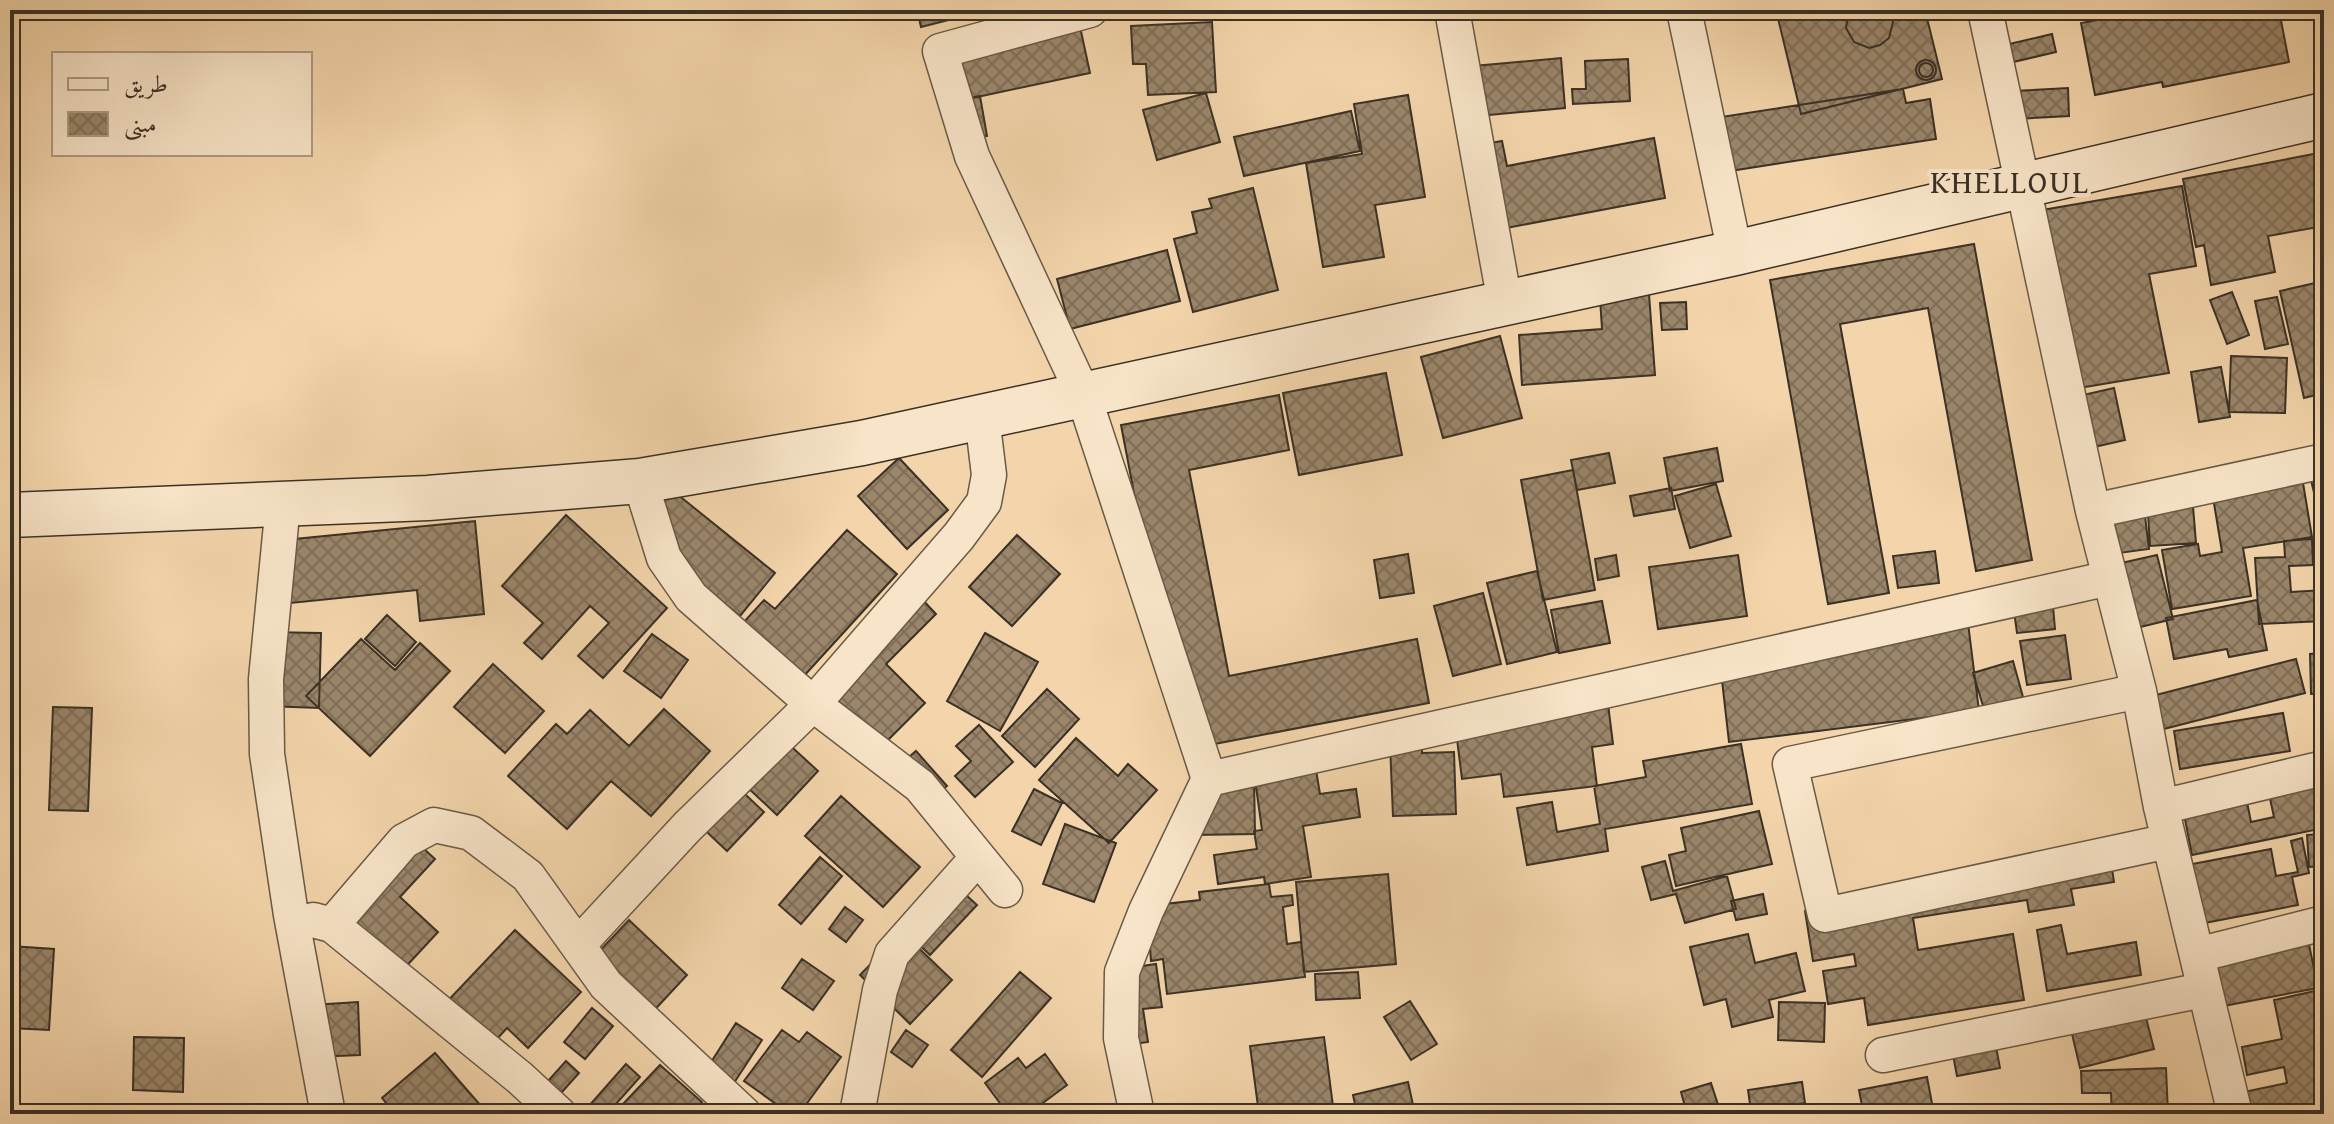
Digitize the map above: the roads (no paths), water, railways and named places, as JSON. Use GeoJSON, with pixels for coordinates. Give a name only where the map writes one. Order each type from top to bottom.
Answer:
{"type":"FeatureCollection","features":[{"type":"Feature","properties":{"kind":"main road"},"geometry":{"type":"LineString","coordinates":[[10,515],[428,498],[640,481],[862,443],[1735,253],[2324,115]]}},
{"type":"Feature","properties":{"kind":"street"},"geometry":{"type":"LineString","coordinates":[[1090,10],[940,51],[972,156],[1083,394],[1209,779],[1146,911],[1122,972],[1121,1038],[1137,1114]]}},
{"type":"Feature","properties":{"kind":"street"},"geometry":{"type":"LineString","coordinates":[[1452,10],[1505,303]]}},
{"type":"Feature","properties":{"kind":"street"},"geometry":{"type":"LineString","coordinates":[[1684,10],[1735,253]]}},
{"type":"Feature","properties":{"kind":"street"},"geometry":{"type":"LineString","coordinates":[[1985,10],[2093,511],[2139,691],[2161,807],[2235,1114]]}},
{"type":"Feature","properties":{"kind":"street"},"geometry":{"type":"LineString","coordinates":[[578,945],[687,827],[813,704],[959,536],[984,502],[989,475],[982,417]]}},
{"type":"Feature","properties":{"kind":"street"},"geometry":{"type":"LineString","coordinates":[[2093,511],[2324,461]]}},
{"type":"Feature","properties":{"kind":"street"},"geometry":{"type":"LineString","coordinates":[[640,481],[664,558],[691,597],[813,704],[920,786],[1005,890]]}},
{"type":"Feature","properties":{"kind":"street"},"geometry":{"type":"LineString","coordinates":[[283,504],[266,679],[267,754],[291,915],[328,1114]]}},
{"type":"Feature","properties":{"kind":"street"},"geometry":{"type":"LineString","coordinates":[[1209,779],[2110,578]]}},
{"type":"Feature","properties":{"kind":"street"},"geometry":{"type":"LineString","coordinates":[[2139,691],[1790,764],[1825,915],[2169,841]]}},
{"type":"Feature","properties":{"kind":"street"},"geometry":{"type":"LineString","coordinates":[[2161,807],[2324,768]]}},
{"type":"Feature","properties":{"kind":"street"},"geometry":{"type":"LineString","coordinates":[[332,925],[404,841],[434,825],[471,833],[528,876],[606,985],[744,1114]]}},
{"type":"Feature","properties":{"kind":"street"},"geometry":{"type":"LineString","coordinates":[[857,1114],[880,990],[892,954],[978,857]]}},
{"type":"Feature","properties":{"kind":"street"},"geometry":{"type":"LineString","coordinates":[[291,915],[332,925],[520,1078],[559,1114]]}},
{"type":"Feature","properties":{"kind":"street"},"geometry":{"type":"LineString","coordinates":[[2197,955],[2324,923]]}},
{"type":"Feature","properties":{"kind":"street"},"geometry":{"type":"LineString","coordinates":[[1883,1055],[2203,990]]}},
{"type":"Feature","properties":{"kind":"district","name":"KHELLOUL"},"geometry":{"type":"Point","coordinates":[2010,181]}}]}
